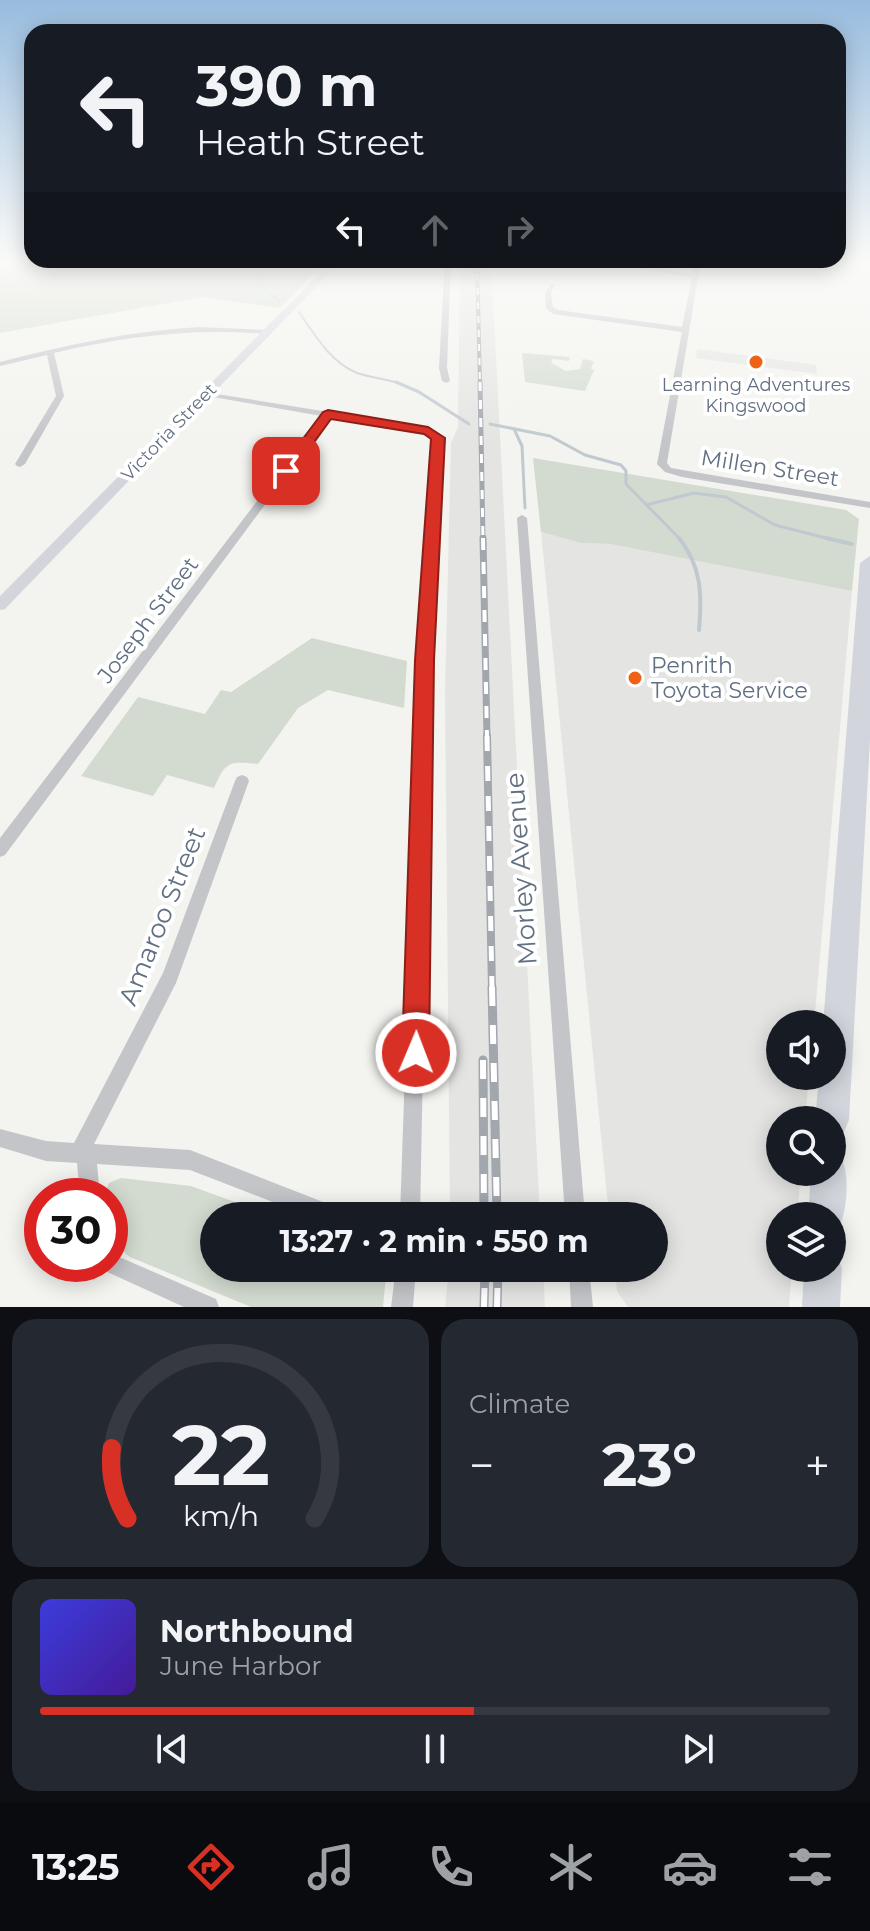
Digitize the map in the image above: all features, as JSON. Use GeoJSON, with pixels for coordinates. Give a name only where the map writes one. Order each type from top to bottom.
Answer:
{"type":"FeatureCollection","features":[{"type":"Feature","properties":{"kind":"highway"},"geometry":{"type":"LineString","coordinates":[[833,1106],[861,802],[870,563]]}},
{"type":"Feature","properties":{"kind":"highway"},"geometry":{"type":"LineString","coordinates":[[821,1307],[822,1282]]}},
{"type":"Feature","properties":{"kind":"street","name":"Victoria Street"},"geometry":{"type":"LineString","coordinates":[[1,602],[278,321]]}},
{"type":"Feature","properties":{"kind":"street"},"geometry":{"type":"LineString","coordinates":[[445,321],[443,368],[446,381]]}},
{"type":"Feature","properties":{"kind":"street"},"geometry":{"type":"LineString","coordinates":[[618,321],[686,330],[688,321]]}},
{"type":"Feature","properties":{"kind":"street"},"geometry":{"type":"LineString","coordinates":[[0,364],[172,328],[226,327],[267,332]]}},
{"type":"Feature","properties":{"kind":"street","name":"Millen Street"},"geometry":{"type":"LineString","coordinates":[[686,330],[661,460],[664,468],[689,475],[870,505]]}},
{"type":"Feature","properties":{"kind":"street"},"geometry":{"type":"LineString","coordinates":[[20,464],[60,396],[50,352]]}},
{"type":"Feature","properties":{"kind":"street"},"geometry":{"type":"LineString","coordinates":[[207,394],[437,435],[425,660],[410,1202]]}},
{"type":"Feature","properties":{"kind":"street","name":"Joseph Street"},"geometry":{"type":"LineString","coordinates":[[0,850],[328,414]]}},
{"type":"Feature","properties":{"kind":"street","name":"Morley Avenue"},"geometry":{"type":"LineString","coordinates":[[522,518],[574,1202]]}},
{"type":"Feature","properties":{"kind":"street","name":"Amaroo Street"},"geometry":{"type":"LineString","coordinates":[[83,1154],[170,977],[242,781]]}},
{"type":"Feature","properties":{"kind":"street"},"geometry":{"type":"LineString","coordinates":[[0,1138],[34,1149],[190,1160],[298,1202]]}},
{"type":"Feature","properties":{"kind":"street"},"geometry":{"type":"LineString","coordinates":[[83,1154],[87,1178]]}},
{"type":"Feature","properties":{"kind":"street"},"geometry":{"type":"LineString","coordinates":[[128,1271],[208,1307]]}},
{"type":"Feature","properties":{"kind":"street"},"geometry":{"type":"LineString","coordinates":[[402,1307],[405,1282]]}},
{"type":"Feature","properties":{"kind":"street"},"geometry":{"type":"LineString","coordinates":[[580,1282],[582,1307]]}},
{"type":"Feature","properties":{"kind":"shaded area"},"geometry":{"type":"Polygon","coordinates":[[[0,321],[67,321],[0,333],[0,321]]]}},
{"type":"Feature","properties":{"kind":"shaded area"},"geometry":{"type":"Polygon","coordinates":[[[459,321],[494,321],[539,1202],[450,1202],[445,692],[451,443],[458,427],[459,321]]]}},
{"type":"Feature","properties":{"kind":"shaded area","name":"Learning Adventures Kingswood"},"geometry":{"type":"Polygon","coordinates":[[[697,349],[816,365],[817,374],[696,358],[697,349]]]}},
{"type":"Feature","properties":{"kind":"shaded area"},"geometry":{"type":"Polygon","coordinates":[[[522,353],[570,357],[569,361],[553,359],[551,363],[566,371],[580,369],[583,359],[594,361],[591,369],[594,370],[585,391],[525,382],[522,353]]]}},
{"type":"Feature","properties":{"kind":"shaded area"},"geometry":{"type":"Polygon","coordinates":[[[533,458],[846,510],[859,519],[852,591],[610,544],[581,543],[541,532],[533,458]]]}},
{"type":"Feature","properties":{"kind":"shaded area"},"geometry":{"type":"Polygon","coordinates":[[[541,532],[581,543],[610,544],[852,591],[815,1010],[766,1010],[766,1090],[808,1090],[806,1106],[766,1106],[766,1186],[800,1186],[798,1202],[766,1202],[766,1282],[791,1282],[789,1307],[628,1307],[617,1291],[616,1282],[668,1282],[668,1202],[608,1202],[541,532]]]}},
{"type":"Feature","properties":{"kind":"shaded area"},"geometry":{"type":"Polygon","coordinates":[[[312,638],[407,661],[404,708],[328,690],[298,708],[258,764],[230,765],[222,772],[214,788],[167,775],[153,796],[81,776],[138,697],[205,714],[221,690],[231,692],[312,638]]]}},
{"type":"Feature","properties":{"kind":"shaded area"},"geometry":{"type":"Polygon","coordinates":[[[128,1179],[191,1186],[235,1202],[200,1202],[200,1282],[385,1282],[383,1307],[251,1307],[130,1257],[128,1179]]]}},
{"type":"Feature","properties":{"kind":"shaded area"},"geometry":{"type":"Polygon","coordinates":[[[448,1282],[544,1282],[545,1307],[445,1307],[448,1282]]]}},
{"type":"Feature","properties":{"kind":"waterway"},"geometry":{"type":"LineString","coordinates":[[305,321],[324,347],[347,368],[399,383]]}},
{"type":"Feature","properties":{"kind":"waterway"},"geometry":{"type":"LineString","coordinates":[[399,383],[419,392],[469,424]]}},
{"type":"Feature","properties":{"kind":"waterway"},"geometry":{"type":"LineString","coordinates":[[490,424],[550,436],[585,455],[621,465],[626,471],[626,484],[647,505]]}},
{"type":"Feature","properties":{"kind":"waterway"},"geometry":{"type":"LineString","coordinates":[[514,429],[522,446],[525,508]]}},
{"type":"Feature","properties":{"kind":"waterway"},"geometry":{"type":"LineString","coordinates":[[647,505],[694,493],[726,497],[775,525],[827,538]]}},
{"type":"Feature","properties":{"kind":"waterway"},"geometry":{"type":"LineString","coordinates":[[647,505],[681,540]]}},
{"type":"Feature","properties":{"kind":"waterway"},"geometry":{"type":"LineString","coordinates":[[679,538],[687,549],[699,582],[699,630]]}},
{"type":"Feature","properties":{"kind":"waterway"},"geometry":{"type":"LineString","coordinates":[[827,538],[852,544]]}},
{"type":"Feature","properties":{"kind":"waterway"},"geometry":{"type":"LineString","coordinates":[[827,538],[834,540]]}},
{"type":"Feature","properties":{"kind":"railway"},"geometry":{"type":"LineString","coordinates":[[478,321],[480,384]]}},
{"type":"Feature","properties":{"kind":"railway"},"geometry":{"type":"LineString","coordinates":[[480,382],[483,540]]}},
{"type":"Feature","properties":{"kind":"railway"},"geometry":{"type":"LineString","coordinates":[[483,538],[487,738]]}},
{"type":"Feature","properties":{"kind":"railway"},"geometry":{"type":"LineString","coordinates":[[487,736],[492,989]]}},
{"type":"Feature","properties":{"kind":"railway"},"geometry":{"type":"LineString","coordinates":[[492,987],[497,1202]]}},
{"type":"Feature","properties":{"kind":"railway"},"geometry":{"type":"LineString","coordinates":[[483,1060],[484,1202]]}},
{"type":"Feature","properties":{"kind":"railway"},"geometry":{"type":"LineString","coordinates":[[484,1307],[485,1282]]}},
{"type":"Feature","properties":{"kind":"railway"},"geometry":{"type":"LineString","coordinates":[[497,1307],[498,1282]]}},
{"type":"Feature","properties":{"kind":"place","name":"Learning Adventures Kingswood"},"geometry":{"type":"Point","coordinates":[756,362]}},
{"type":"Feature","properties":{"kind":"place","name":"Penrith Toyota Service"},"geometry":{"type":"Point","coordinates":[635,678]}},
{"type":"Feature","properties":{"kind":"route"},"geometry":{"type":"LineString","coordinates":[[286,471],[328,414],[428,431],[438,438],[425,660],[416,1053]]}}]}
